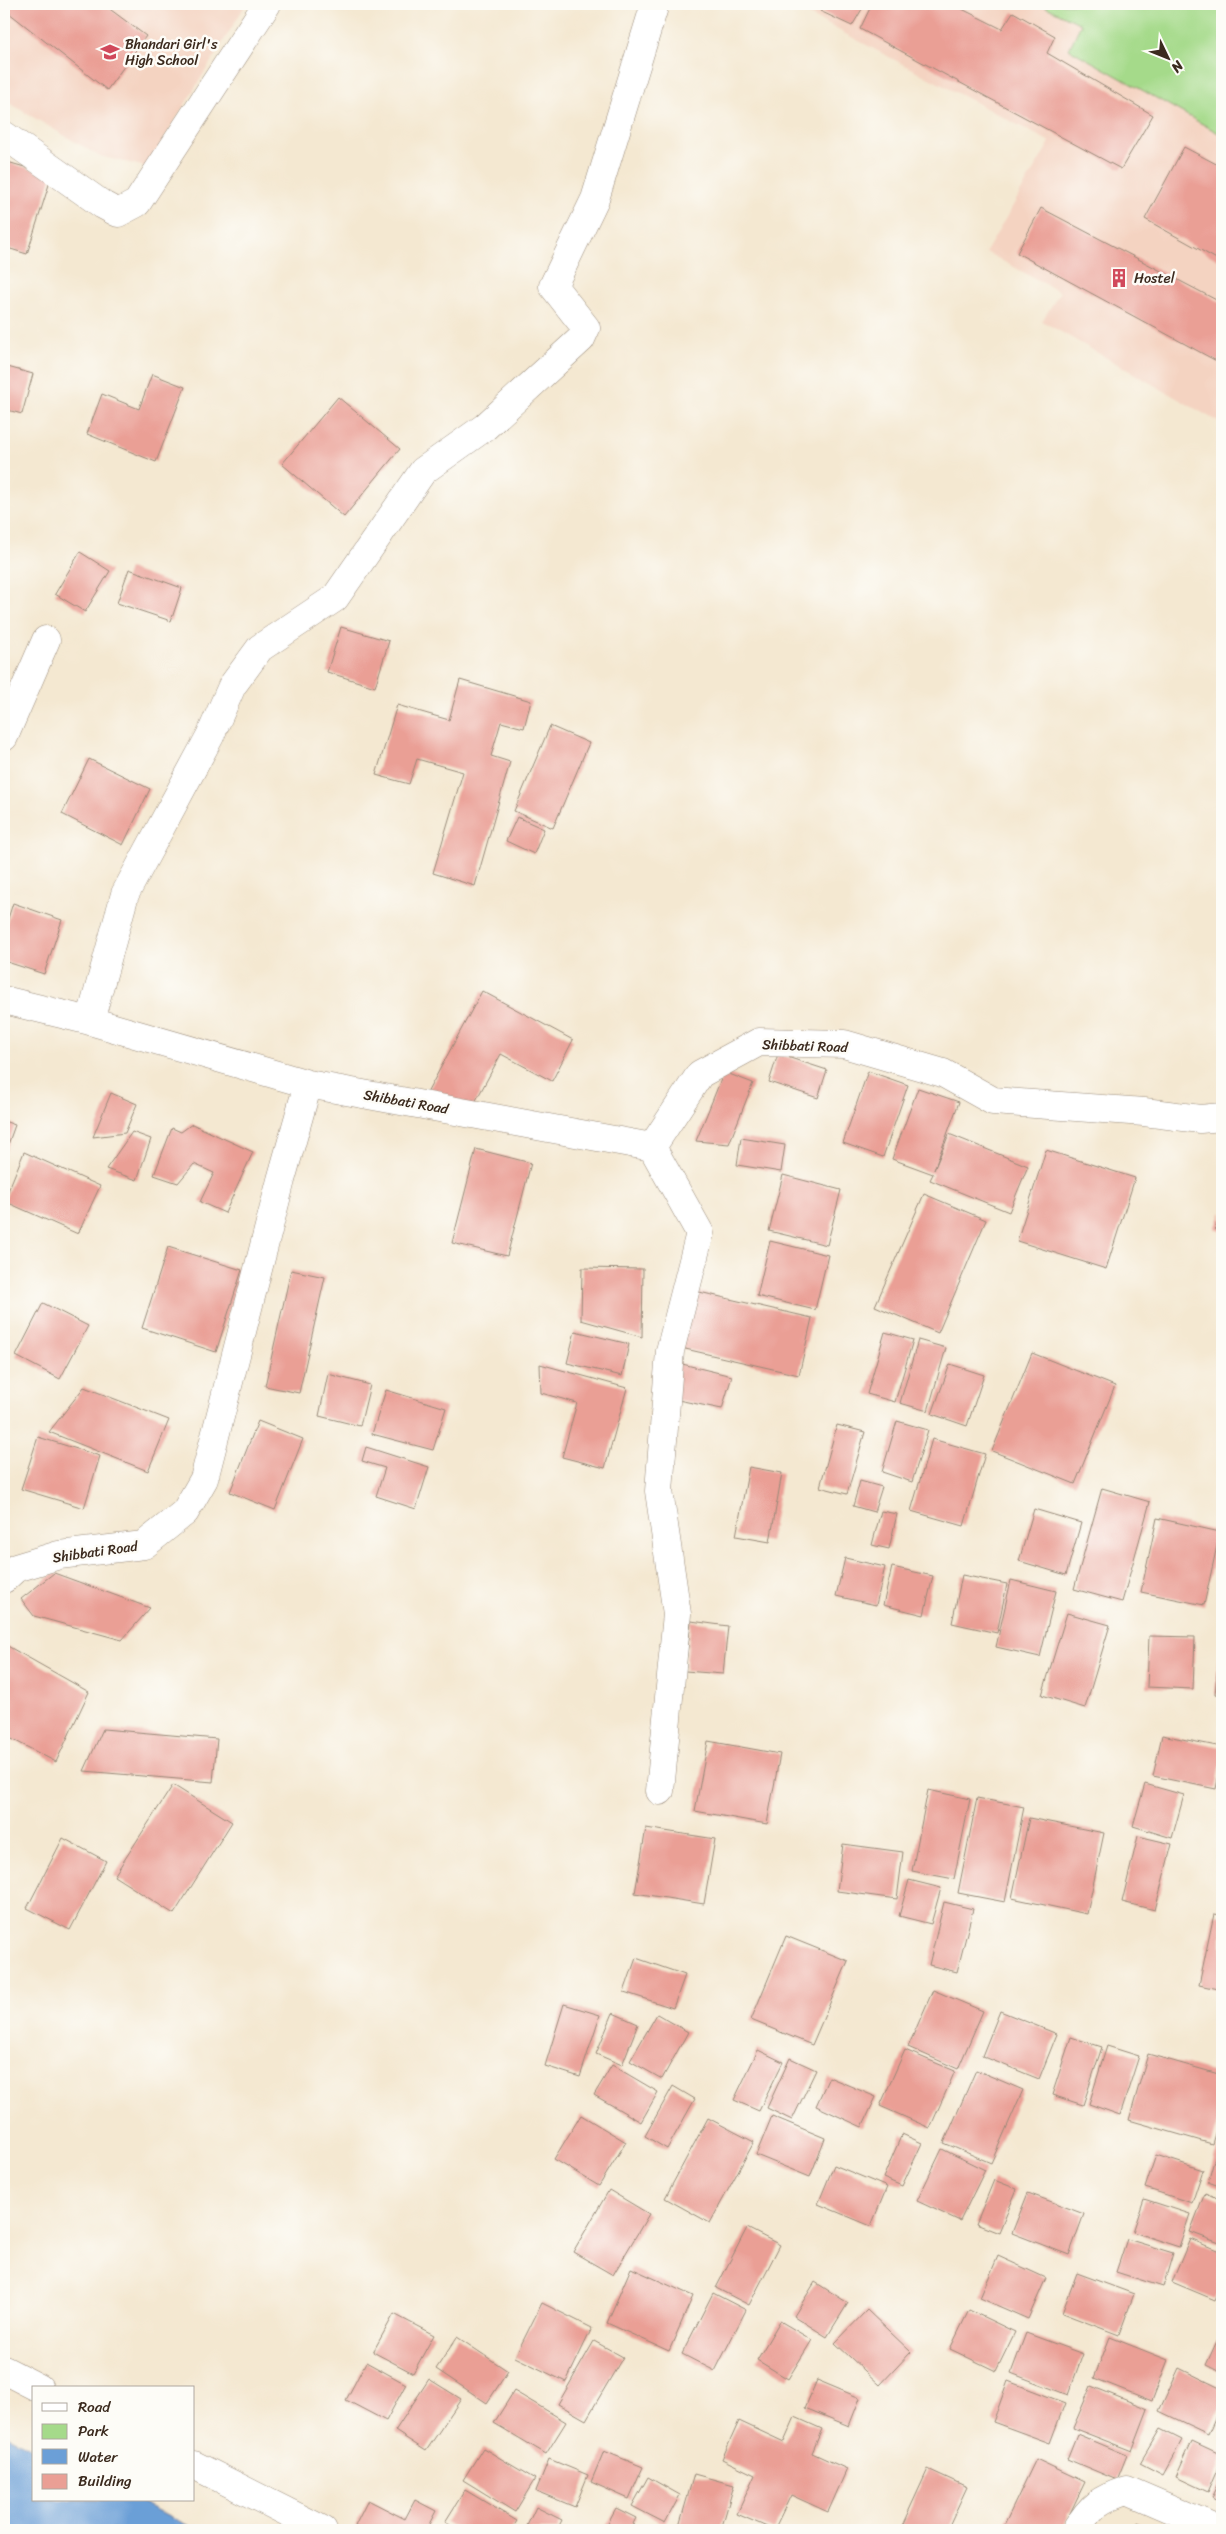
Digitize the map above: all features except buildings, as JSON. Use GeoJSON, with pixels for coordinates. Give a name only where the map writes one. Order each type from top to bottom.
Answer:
{"type":"FeatureCollection","features":[{"type":"Feature","properties":{"kind":"street"},"geometry":{"type":"LineString","coordinates":[[4,135],[103,206],[118,213],[137,203],[267,4]]}},
{"type":"Feature","properties":{"kind":"street"},"geometry":{"type":"LineString","coordinates":[[90,1021],[125,894],[210,736],[232,686],[260,648],[335,598],[423,471],[485,427],[581,339],[586,328],[553,286],[595,199],[656,4]]}},
{"type":"Feature","properties":{"kind":"street"},"geometry":{"type":"LineString","coordinates":[[4,737],[46,640]]}},
{"type":"Feature","properties":{"kind":"street","name":"Shibbati Road"},"geometry":{"type":"LineString","coordinates":[[4,1000],[90,1021],[308,1084],[652,1147],[700,1074],[759,1042],[844,1044],[943,1073],[993,1101],[1144,1112],[1200,1120],[1222,1117]]}},
{"type":"Feature","properties":{"kind":"street","name":"Shibbati Road"},"geometry":{"type":"LineString","coordinates":[[4,1579],[16,1568],[59,1555],[144,1545],[185,1512],[204,1479],[280,1180],[308,1084]]}},
{"type":"Feature","properties":{"kind":"street"},"geometry":{"type":"LineString","coordinates":[[652,1147],[700,1233],[670,1351],[658,1492],[677,1614],[660,1791]]}},
{"type":"Feature","properties":{"kind":"street"},"geometry":{"type":"LineString","coordinates":[[4,2370],[35,2386]]}},
{"type":"Feature","properties":{"kind":"street"},"geometry":{"type":"LineString","coordinates":[[195,2466],[323,2530]]}},
{"type":"Feature","properties":{"kind":"street"},"geometry":{"type":"LineString","coordinates":[[1076,2530],[1084,2517],[1104,2497],[1128,2490],[1220,2530]]}},
{"type":"Feature","properties":{"kind":"shaded area","name":"Bhandari Girl's High School"},"geometry":{"type":"Polygon","coordinates":[[[4,4],[246,4],[147,167],[99,156],[4,100],[4,4]]]}},
{"type":"Feature","properties":{"kind":"shaded area"},"geometry":{"type":"Polygon","coordinates":[[[811,4],[1222,4],[1222,424],[1042,321],[1060,292],[986,252],[1050,142],[806,13],[811,4]]]}},
{"type":"Feature","properties":{"kind":"green space"},"geometry":{"type":"Polygon","coordinates":[[[1040,4],[1222,4],[1222,135],[1069,49],[1081,24],[1040,4]]]}},
{"type":"Feature","properties":{"kind":"water"},"geometry":{"type":"Polygon","coordinates":[[[4,2434],[32,2448],[32,2502],[141,2502],[197,2530],[4,2530],[4,2434]]]}},
{"type":"Feature","properties":{"kind":"place","name":"Bhandari Girl's High School"},"geometry":{"type":"Point","coordinates":[110,52]}},
{"type":"Feature","properties":{"kind":"place","name":"Hostel"},"geometry":{"type":"Point","coordinates":[1119,278]}}]}
